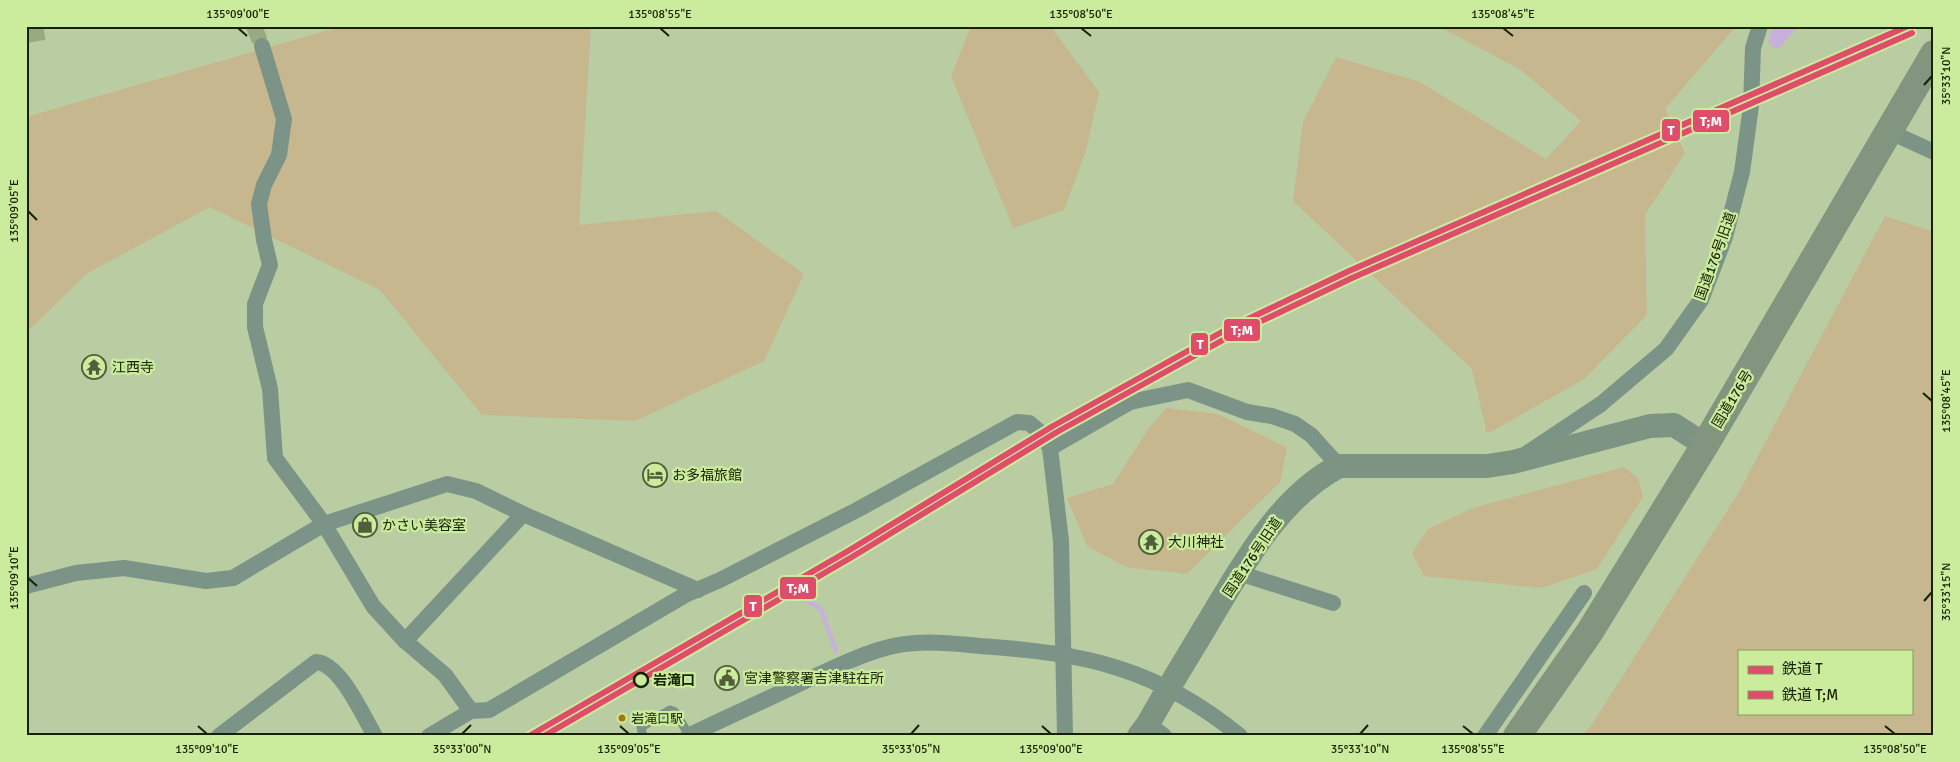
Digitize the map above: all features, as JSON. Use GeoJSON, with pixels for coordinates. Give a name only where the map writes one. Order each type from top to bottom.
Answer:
{"type":"FeatureCollection","features":[{"type":"Feature","properties":{"kind":"highway","name":"国道176号"},"geometry":{"type":"LineString","coordinates":[[1516,736],[1589,633],[1705,445],[1927,65]]}},
{"type":"Feature","properties":{"kind":"street","name":"国道176号旧道"},"geometry":{"type":"LineString","coordinates":[[1513,462],[1608,398],[1666,349],[1701,300],[1725,237],[1742,172],[1751,106],[1753,48],[1760,26]]}},
{"type":"Feature","properties":{"kind":"street"},"geometry":{"type":"LineString","coordinates":[[262,46],[284,119],[279,154],[264,185],[260,204],[264,240],[270,265],[255,304],[255,328],[270,389],[275,458],[324,524],[373,606],[405,641],[445,675],[471,711]]}},
{"type":"Feature","properties":{"kind":"street"},"geometry":{"type":"LineString","coordinates":[[1888,130],[1934,152]]}},
{"type":"Feature","properties":{"kind":"street"},"geometry":{"type":"LineString","coordinates":[[1050,448],[1130,402],[1188,390],[1247,412],[1272,416],[1295,424],[1311,435],[1339,466]]}},
{"type":"Feature","properties":{"kind":"street"},"geometry":{"type":"LineString","coordinates":[[429,736],[471,711],[489,710],[646,616],[849,514],[1017,422],[1029,423],[1041,433],[1050,448],[1061,541],[1065,736]]}},
{"type":"Feature","properties":{"kind":"street","name":"国道176号旧道"},"geometry":{"type":"LineString","coordinates":[[1150,732],[1168,687],[1239,573],[1277,517],[1323,474],[1339,466],[1487,466],[1513,462],[1650,426],[1674,425],[1705,445]]}},
{"type":"Feature","properties":{"kind":"street"},"geometry":{"type":"LineString","coordinates":[[26,586],[76,573],[124,568],[206,581],[233,578],[324,524],[448,484],[476,490],[523,514],[698,590]]}},
{"type":"Feature","properties":{"kind":"street"},"geometry":{"type":"LineString","coordinates":[[405,641],[523,514]]}},
{"type":"Feature","properties":{"kind":"street"},"geometry":{"type":"LineString","coordinates":[[1239,573],[1333,603]]}},
{"type":"Feature","properties":{"kind":"street"},"geometry":{"type":"LineString","coordinates":[[1485,736],[1584,593]]}},
{"type":"Feature","properties":{"kind":"street"},"geometry":{"type":"LineString","coordinates":[[689,735],[882,648],[938,643],[1063,654],[1112,665],[1168,687],[1208,711],[1240,736]]}},
{"type":"Feature","properties":{"kind":"street"},"geometry":{"type":"LineString","coordinates":[[219,736],[316,662],[324,663],[334,671],[375,736]]}},
{"type":"Feature","properties":{"kind":"lane"},"geometry":{"type":"LineString","coordinates":[[643,736],[641,727],[670,710],[675,712],[689,735]]}},
{"type":"Feature","properties":{"kind":"shaded area"},"geometry":{"type":"Polygon","coordinates":[[[343,26],[591,26],[579,225],[716,211],[804,274],[764,361],[635,421],[482,415],[380,290],[210,207],[86,274],[26,333],[26,117],[343,26]]]}},
{"type":"Feature","properties":{"kind":"shaded area"},"geometry":{"type":"Polygon","coordinates":[[[971,26],[1050,26],[1099,92],[1086,151],[1064,210],[1013,228],[951,76],[971,26]]]}},
{"type":"Feature","properties":{"kind":"shaded area"},"geometry":{"type":"Polygon","coordinates":[[[1438,26],[1736,26],[1665,109],[1685,153],[1645,215],[1647,315],[1584,379],[1487,434],[1472,369],[1293,201],[1303,122],[1336,57],[1420,82],[1546,159],[1581,121],[1521,70],[1438,26]]]}},
{"type":"Feature","properties":{"kind":"shaded area"},"geometry":{"type":"Polygon","coordinates":[[[1772,26],[1798,26],[1780,48],[1774,48],[1768,41],[1772,26]]]}},
{"type":"Feature","properties":{"kind":"shaded area"},"geometry":{"type":"Polygon","coordinates":[[[1885,216],[1934,232],[1934,736],[1581,736],[1591,726],[1739,492],[1885,216]]]}},
{"type":"Feature","properties":{"kind":"shaded area"},"geometry":{"type":"Polygon","coordinates":[[[1166,408],[1218,414],[1287,448],[1280,482],[1187,574],[1126,567],[1087,546],[1067,498],[1113,484],[1149,428],[1166,408]]]}},
{"type":"Feature","properties":{"kind":"shaded area"},"geometry":{"type":"Polygon","coordinates":[[[1624,467],[1638,478],[1643,497],[1597,569],[1541,588],[1424,576],[1412,553],[1428,529],[1473,508],[1624,467]]]}},
{"type":"Feature","properties":{"kind":"waterway"},"geometry":{"type":"LineString","coordinates":[[799,591],[808,601],[821,609],[836,651]]}},
{"type":"Feature","properties":{"kind":"tunnel"},"geometry":{"type":"LineString","coordinates":[[26,29],[43,26]]}},
{"type":"Feature","properties":{"kind":"tunnel"},"geometry":{"type":"LineString","coordinates":[[254,26],[262,46]]}},
{"type":"Feature","properties":{"kind":"rail line","name":"T"},"geometry":{"type":"LineString","coordinates":[[529,736],[848,551],[1053,426],[1229,328],[1349,271],[1908,26]]}},
{"type":"Feature","properties":{"kind":"rail line","name":"T;M"},"geometry":{"type":"LineString","coordinates":[[544,736],[852,557],[1057,432],[1232,335],[1352,278],[1912,33]]}},
{"type":"Feature","properties":{"kind":"place","name":"江西寺"},"geometry":{"type":"Point","coordinates":[94,367]}},
{"type":"Feature","properties":{"kind":"place","name":"お多福旅館"},"geometry":{"type":"Point","coordinates":[655,475]}},
{"type":"Feature","properties":{"kind":"place","name":"かさい美容室"},"geometry":{"type":"Point","coordinates":[365,525]}},
{"type":"Feature","properties":{"kind":"place","name":"大川神社"},"geometry":{"type":"Point","coordinates":[1151,542]}},
{"type":"Feature","properties":{"kind":"place","name":"宮津警察署吉津駐在所"},"geometry":{"type":"Point","coordinates":[727,678]}},
{"type":"Feature","properties":{"kind":"place","name":"岩滝口"},"geometry":{"type":"Point","coordinates":[641,680]}},
{"type":"Feature","properties":{"kind":"place","name":"岩滝口駅"},"geometry":{"type":"Point","coordinates":[622,718]}}]}
